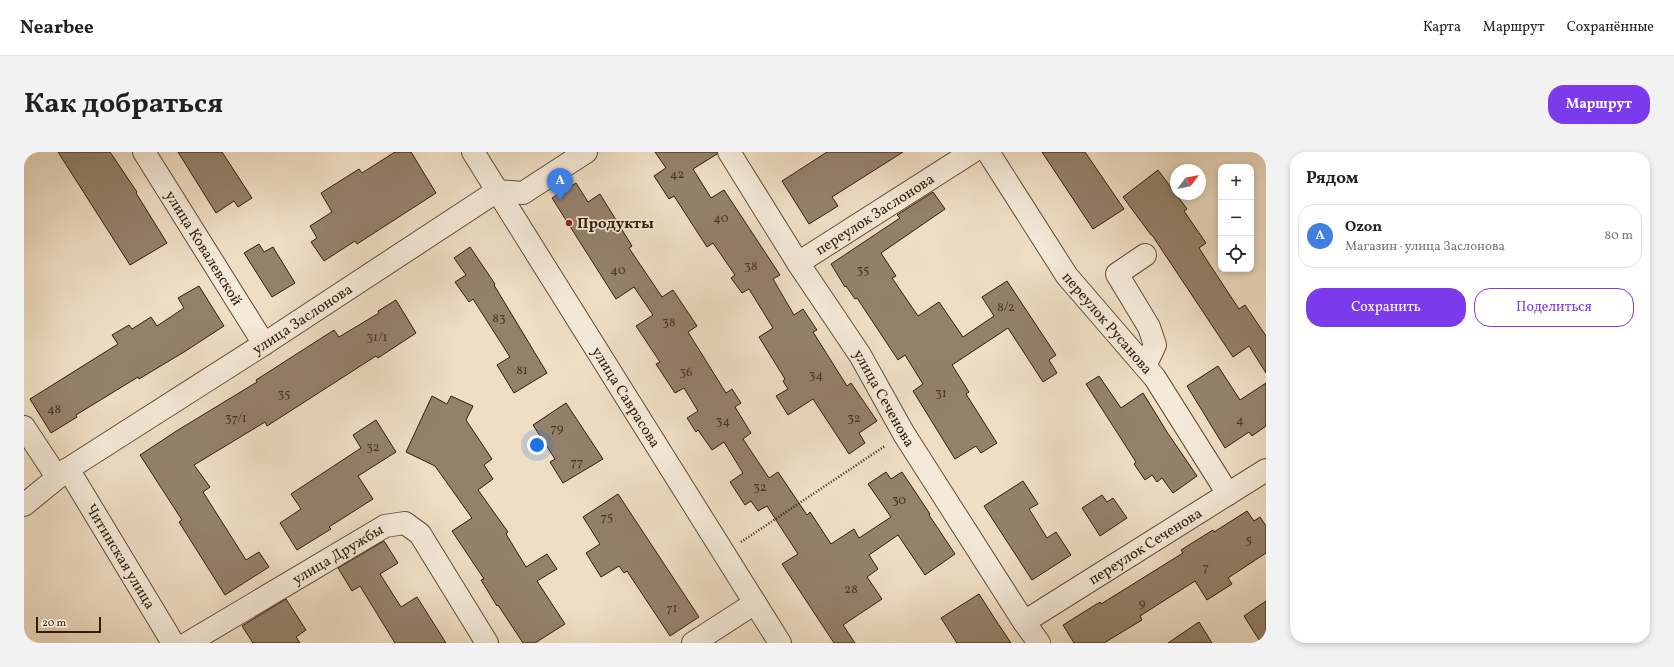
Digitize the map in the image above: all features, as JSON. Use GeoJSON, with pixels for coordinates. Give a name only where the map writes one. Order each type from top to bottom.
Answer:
{"type":"FeatureCollection","features":[{"type":"Feature","properties":{"kind":"street","name":"улица Ковалевской"},"geometry":{"type":"LineString","coordinates":[[144,152],[264,344]]}},
{"type":"Feature","properties":{"kind":"street","name":"улица Саврасова"},"geometry":{"type":"LineString","coordinates":[[472,152],[780,643]]}},
{"type":"Feature","properties":{"kind":"street"},"geometry":{"type":"LineString","coordinates":[[497,191],[523,193],[586,152]]}},
{"type":"Feature","properties":{"kind":"street","name":"улица Сеченова"},"geometry":{"type":"LineString","coordinates":[[729,152],[798,263],[860,355],[904,434],[1024,622],[1039,643]]}},
{"type":"Feature","properties":{"kind":"street","name":"переулок Заслонова"},"geometry":{"type":"LineString","coordinates":[[798,263],[972,152]]}},
{"type":"Feature","properties":{"kind":"street","name":"переулок Русанова"},"geometry":{"type":"LineString","coordinates":[[988,152],[1067,276],[1155,378],[1228,494]]}},
{"type":"Feature","properties":{"kind":"street","name":"улица Заслонова"},"geometry":{"type":"LineString","coordinates":[[24,504],[63,473],[264,344],[497,191]]}},
{"type":"Feature","properties":{"kind":"street"},"geometry":{"type":"LineString","coordinates":[[1145,255],[1117,274],[1149,327],[1155,345],[1145,366]]}},
{"type":"Feature","properties":{"kind":"street","name":"Читинская улица"},"geometry":{"type":"LineString","coordinates":[[24,427],[63,473],[173,643]]}},
{"type":"Feature","properties":{"kind":"street","name":"переулок Сеченова"},"geometry":{"type":"LineString","coordinates":[[1024,622],[1266,470]]}},
{"type":"Feature","properties":{"kind":"street","name":"улица Дружбы"},"geometry":{"type":"LineString","coordinates":[[188,643],[385,526],[405,523],[420,534],[487,643]]}},
{"type":"Feature","properties":{"kind":"street"},"geometry":{"type":"LineString","coordinates":[[692,643],[755,603]]}},
{"type":"Feature","properties":{"kind":"path"},"geometry":{"type":"LineString","coordinates":[[739,543],[904,434]]}},
{"type":"Feature","properties":{"kind":"building"},"geometry":{"type":"Polygon","coordinates":[[[58,152],[110,152],[137,192],[136,193],[167,243],[130,265],[58,152]]]}},
{"type":"Feature","properties":{"kind":"building"},"geometry":{"type":"Polygon","coordinates":[[[178,152],[222,152],[252,198],[238,207],[234,201],[216,213],[178,152]]]}},
{"type":"Feature","properties":{"kind":"building"},"geometry":{"type":"Polygon","coordinates":[[[395,152],[411,152],[436,193],[357,244],[355,241],[324,261],[311,242],[317,238],[310,226],[332,212],[321,193],[359,169],[362,173],[395,152]]]}},
{"type":"Feature","properties":{"kind":"building"},"geometry":{"type":"Polygon","coordinates":[[[655,152],[717,152],[717,154],[693,169],[711,198],[724,190],[780,275],[773,279],[794,315],[803,309],[817,330],[813,332],[847,386],[851,383],[877,421],[859,433],[865,443],[849,454],[813,399],[788,415],[776,396],[788,389],[783,381],[785,379],[759,337],[773,328],[749,289],[742,293],[731,278],[735,275],[713,243],[707,247],[674,196],[669,199],[654,176],[666,168],[655,152]]]}},
{"type":"Feature","properties":{"kind":"building"},"geometry":{"type":"Polygon","coordinates":[[[827,152],[903,152],[832,197],[838,206],[809,224],[782,181],[827,152]]]}},
{"type":"Feature","properties":{"kind":"building"},"geometry":{"type":"Polygon","coordinates":[[[1042,152],[1085,152],[1124,209],[1093,229],[1042,152]]]}},
{"type":"Feature","properties":{"kind":"building"},"geometry":{"type":"Polygon","coordinates":[[[1158,170],[1170,186],[1170,200],[1180,200],[1187,209],[1184,211],[1206,243],[1199,248],[1212,268],[1239,309],[1245,305],[1266,336],[1266,373],[1249,346],[1233,357],[1152,235],[1123,197],[1158,170]]]}},
{"type":"Feature","properties":{"kind":"building"},"geometry":{"type":"Polygon","coordinates":[[[576,183],[588,202],[600,194],[632,246],[629,248],[662,297],[673,290],[697,326],[688,332],[726,393],[732,389],[741,403],[735,407],[751,433],[743,439],[769,478],[778,472],[807,515],[810,512],[831,544],[854,529],[859,538],[891,517],[868,484],[886,472],[891,479],[902,472],[955,554],[925,575],[898,535],[869,555],[878,569],[867,577],[882,599],[843,625],[855,643],[834,643],[782,564],[798,554],[767,506],[758,511],[751,501],[745,505],[730,482],[743,473],[724,442],[712,450],[698,430],[696,432],[687,418],[698,411],[684,388],[675,393],[656,364],[660,362],[636,326],[653,315],[634,287],[616,299],[552,198],[576,183]]]}},
{"type":"Feature","properties":{"kind":"building"},"geometry":{"type":"Polygon","coordinates":[[[933,192],[945,209],[881,253],[896,276],[892,278],[918,316],[939,302],[963,337],[994,316],[982,297],[1007,281],[1056,355],[1049,360],[1057,373],[1043,382],[1008,328],[952,365],[969,392],[966,394],[997,443],[981,453],[976,446],[955,459],[913,391],[923,384],[905,355],[898,360],[857,298],[855,299],[846,286],[845,287],[831,264],[900,218],[897,215],[933,192]]]}},
{"type":"Feature","properties":{"kind":"building"},"geometry":{"type":"Polygon","coordinates":[[[259,244],[264,252],[273,247],[295,283],[272,297],[244,253],[259,244]]]}},
{"type":"Feature","properties":{"kind":"building"},"geometry":{"type":"Polygon","coordinates":[[[470,247],[495,284],[494,285],[547,373],[514,393],[497,365],[510,357],[473,299],[469,302],[455,282],[466,275],[454,258],[470,247]]]}},
{"type":"Feature","properties":{"kind":"building"},"geometry":{"type":"Polygon","coordinates":[[[199,286],[224,326],[184,352],[139,379],[138,377],[76,415],[77,417],[51,433],[30,399],[118,344],[112,335],[129,325],[132,329],[151,317],[157,326],[184,308],[178,298],[199,286]]]}},
{"type":"Feature","properties":{"kind":"building"},"geometry":{"type":"Polygon","coordinates":[[[396,300],[416,333],[378,358],[376,356],[267,426],[265,422],[194,465],[210,487],[203,492],[246,560],[259,552],[269,567],[225,595],[179,522],[182,520],[140,455],[257,382],[256,380],[334,330],[339,337],[379,313],[378,311],[396,300]]]}},
{"type":"Feature","properties":{"kind":"building"},"geometry":{"type":"Polygon","coordinates":[[[1218,366],[1240,400],[1266,383],[1266,426],[1252,436],[1249,432],[1225,448],[1187,386],[1218,366]]]}},
{"type":"Feature","properties":{"kind":"building"},"geometry":{"type":"Polygon","coordinates":[[[1099,376],[1121,408],[1143,393],[1197,476],[1173,493],[1162,478],[1157,482],[1152,475],[1145,480],[1134,464],[1136,462],[1086,384],[1099,376]]]}},
{"type":"Feature","properties":{"kind":"building"},"geometry":{"type":"Polygon","coordinates":[[[432,396],[447,404],[451,396],[473,406],[466,420],[492,459],[484,465],[493,479],[478,490],[508,532],[506,534],[526,567],[547,554],[557,569],[537,581],[565,624],[535,643],[523,643],[498,605],[497,606],[481,580],[484,579],[452,531],[472,518],[435,466],[406,452],[432,396]]]}},
{"type":"Feature","properties":{"kind":"building"},"geometry":{"type":"Polygon","coordinates":[[[566,403],[603,459],[563,483],[550,462],[555,459],[533,425],[566,403]]]}},
{"type":"Feature","properties":{"kind":"building"},"geometry":{"type":"Polygon","coordinates":[[[376,420],[396,452],[358,476],[373,499],[329,527],[331,529],[297,550],[280,523],[301,509],[291,494],[361,448],[353,435],[376,420]]]}},
{"type":"Feature","properties":{"kind":"building"},"geometry":{"type":"Polygon","coordinates":[[[1023,481],[1038,504],[1029,509],[1047,538],[1056,532],[1071,555],[1032,580],[984,506],[1023,481]]]}},
{"type":"Feature","properties":{"kind":"building"},"geometry":{"type":"Polygon","coordinates":[[[618,494],[699,617],[670,636],[627,571],[624,573],[619,566],[601,577],[586,553],[600,544],[583,517],[618,494]]]}},
{"type":"Feature","properties":{"kind":"building"},"geometry":{"type":"Polygon","coordinates":[[[1102,495],[1107,502],[1113,498],[1127,518],[1100,536],[1082,508],[1102,495]]]}},
{"type":"Feature","properties":{"kind":"building"},"geometry":{"type":"Polygon","coordinates":[[[1247,511],[1254,521],[1260,517],[1266,526],[1266,553],[1228,578],[1232,584],[1207,600],[1195,581],[1140,616],[1142,620],[1104,643],[1074,643],[1063,625],[1100,602],[1101,604],[1183,553],[1181,550],[1213,530],[1214,532],[1247,511]]]}},
{"type":"Feature","properties":{"kind":"building"},"geometry":{"type":"Polygon","coordinates":[[[384,541],[398,563],[380,574],[401,607],[417,597],[446,643],[395,643],[360,586],[352,591],[338,568],[384,541]]]}},
{"type":"Feature","properties":{"kind":"building"},"geometry":{"type":"Polygon","coordinates":[[[979,594],[1011,643],[957,643],[941,618],[979,594]]]}},
{"type":"Feature","properties":{"kind":"building"},"geometry":{"type":"Polygon","coordinates":[[[286,599],[306,630],[296,637],[300,643],[253,643],[242,626],[286,599]]]}},
{"type":"Feature","properties":{"kind":"building"},"geometry":{"type":"Polygon","coordinates":[[[1266,601],[1266,643],[1261,643],[1244,616],[1266,601]]]}},
{"type":"Feature","properties":{"kind":"building"},"geometry":{"type":"Polygon","coordinates":[[[1199,622],[1212,643],[1168,643],[1199,622]]]}},
{"type":"Feature","properties":{"kind":"place","name":"Ozon"},"geometry":{"type":"Point","coordinates":[560,201]}},
{"type":"Feature","properties":{"kind":"place","name":"Продукты"},"geometry":{"type":"Point","coordinates":[569,223]}}]}
